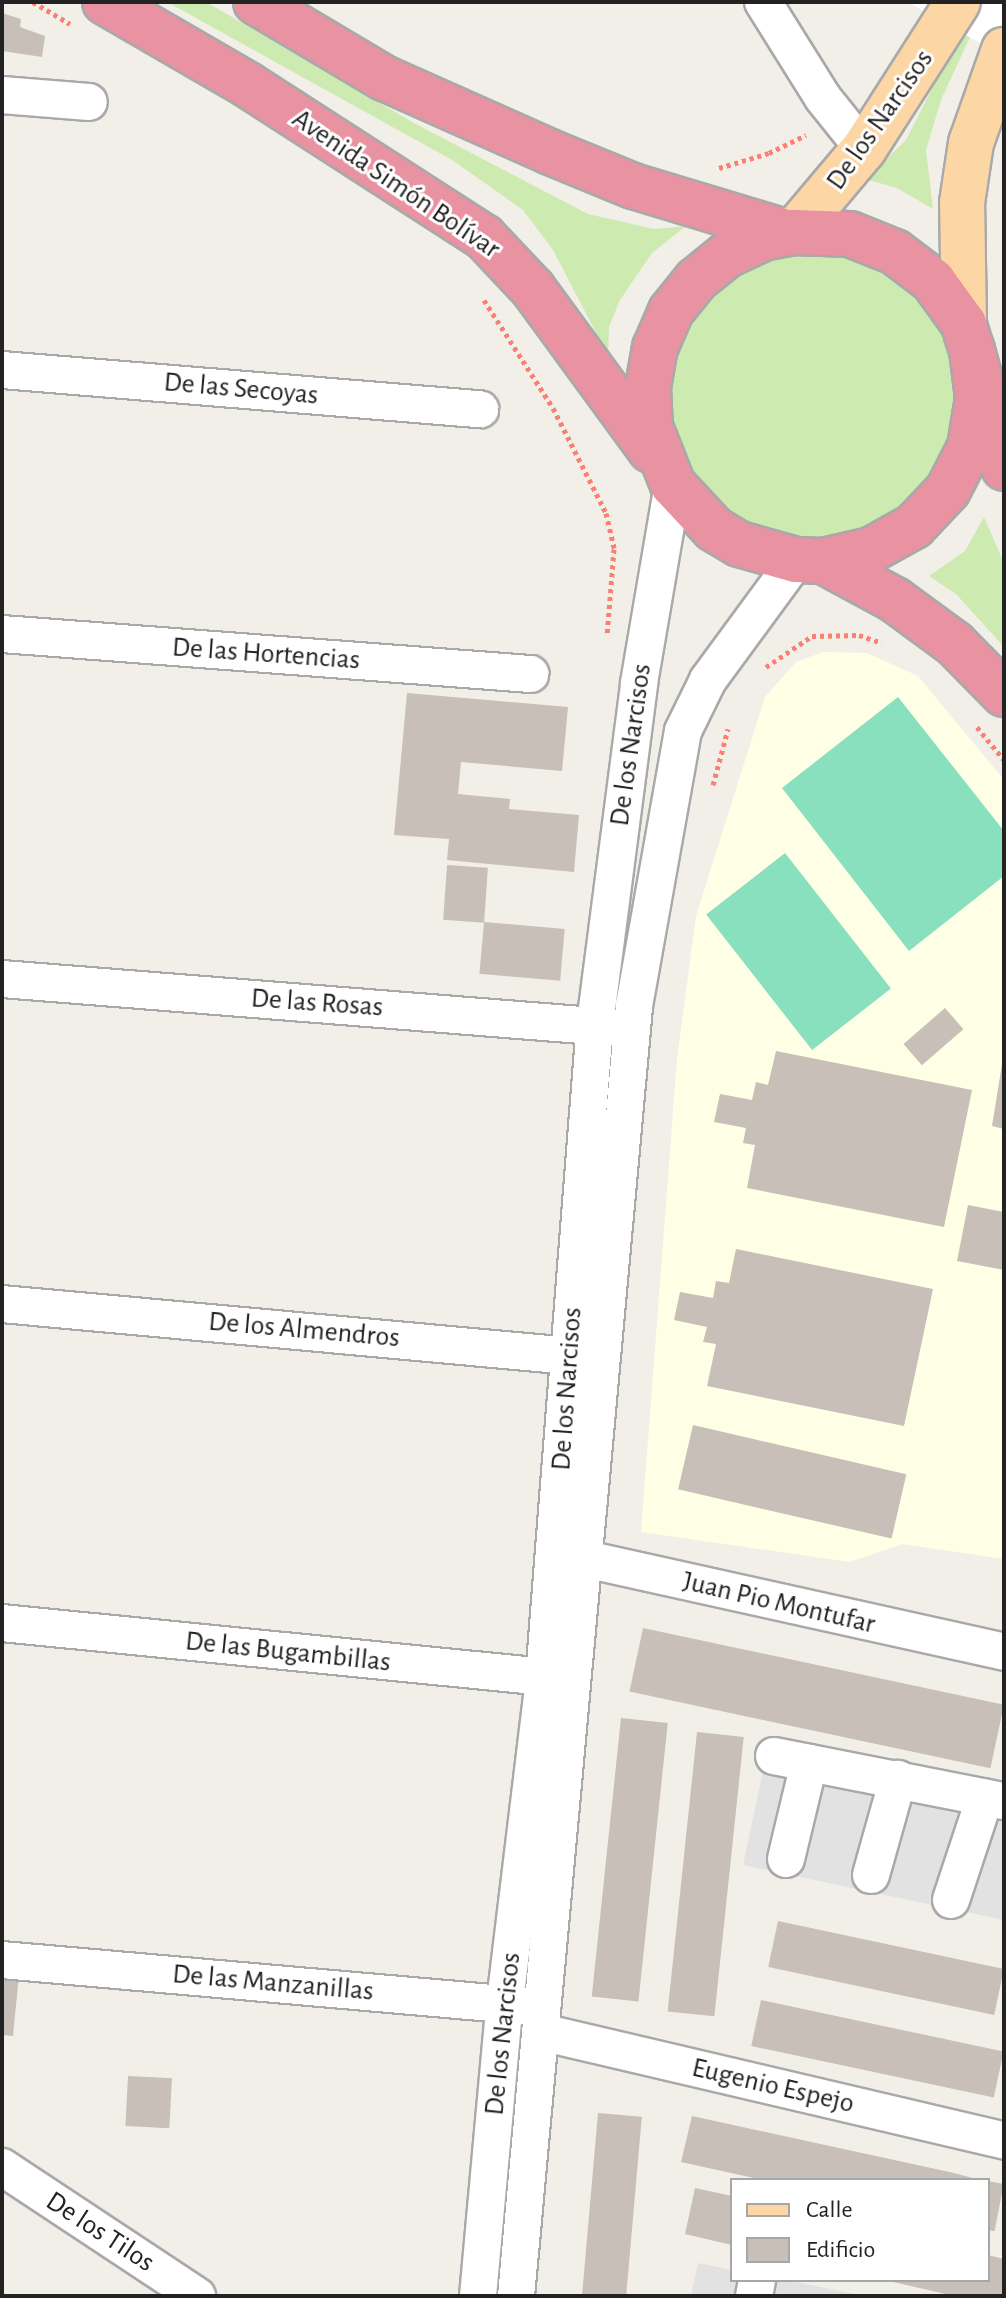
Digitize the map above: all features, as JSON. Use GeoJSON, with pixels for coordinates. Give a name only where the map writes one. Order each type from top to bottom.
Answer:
{"type":"FeatureCollection","features":[{"type":"Feature","properties":{"kind":"highway","name":"Avenida Simón Bolívar"},"geometry":{"type":"LineString","coordinates":[[105,2],[248,85],[484,237],[533,289],[668,475],[714,529],[753,550],[810,560],[895,600],[955,644],[987,706]]}},
{"type":"Feature","properties":{"kind":"highway","name":"Avenida Simón Bolívar"},"geometry":{"type":"LineString","coordinates":[[256,2],[384,78],[633,186],[792,233],[850,234],[895,252],[933,281],[968,337],[1004,468]]}},
{"type":"Feature","properties":{"kind":"highway","name":"Avenida Simón Bolívar"},"geometry":{"type":"LineString","coordinates":[[668,475],[650,427],[648,387],[655,348],[671,311],[696,280],[727,255],[792,233]]}},
{"type":"Feature","properties":{"kind":"highway","name":"Avenida Simón Bolívar"},"geometry":{"type":"LineString","coordinates":[[810,560],[871,550],[914,526],[948,490],[970,447],[978,398],[968,337]]}},
{"type":"Feature","properties":{"kind":"main road","name":"De los Narcisos"},"geometry":{"type":"LineString","coordinates":[[792,233],[864,149],[952,13]]}},
{"type":"Feature","properties":{"kind":"main road"},"geometry":{"type":"LineString","coordinates":[[968,337],[962,203],[971,143],[1002,52]]}},
{"type":"Feature","properties":{"kind":"street"},"geometry":{"type":"LineString","coordinates":[[763,2],[836,116],[864,149]]}},
{"type":"Feature","properties":{"kind":"street"},"geometry":{"type":"LineString","coordinates":[[2,95],[89,102]]}},
{"type":"Feature","properties":{"kind":"street","name":"De las Secoyas"},"geometry":{"type":"LineString","coordinates":[[2,370],[480,409]]}},
{"type":"Feature","properties":{"kind":"street","name":"De los Narcisos"},"geometry":{"type":"LineString","coordinates":[[588,1357],[595,1024],[668,475]]}},
{"type":"Feature","properties":{"kind":"street","name":"De los Narcisos"},"geometry":{"type":"LineString","coordinates":[[516,2296],[542,2020],[560,1679],[588,1357],[633,1029],[683,731],[708,680],[810,560]]}},
{"type":"Feature","properties":{"kind":"street","name":"De las Hortencias"},"geometry":{"type":"LineString","coordinates":[[2,634],[530,674]]}},
{"type":"Feature","properties":{"kind":"street","name":"De las Rosas"},"geometry":{"type":"LineString","coordinates":[[2,979],[633,1029]]}},
{"type":"Feature","properties":{"kind":"street","name":"De los Almendros"},"geometry":{"type":"LineString","coordinates":[[2,1304],[588,1357]]}},
{"type":"Feature","properties":{"kind":"street","name":"Juan Pio Montufar"},"geometry":{"type":"LineString","coordinates":[[569,1556],[1004,1652]]}},
{"type":"Feature","properties":{"kind":"street","name":"De las Bugambillas"},"geometry":{"type":"LineString","coordinates":[[2,1623],[560,1679]]}},
{"type":"Feature","properties":{"kind":"street","name":"De los Narcisos"},"geometry":{"type":"LineString","coordinates":[[478,2296],[505,2002],[560,1679]]}},
{"type":"Feature","properties":{"kind":"street"},"geometry":{"type":"LineString","coordinates":[[774,1756],[994,1799],[951,1900]]}},
{"type":"Feature","properties":{"kind":"street"},"geometry":{"type":"LineString","coordinates":[[786,1859],[809,1763]]}},
{"type":"Feature","properties":{"kind":"street"},"geometry":{"type":"LineString","coordinates":[[871,1875],[898,1779]]}},
{"type":"Feature","properties":{"kind":"street","name":"De las Manzanillas"},"geometry":{"type":"LineString","coordinates":[[2,1960],[505,2002],[542,2020]]}},
{"type":"Feature","properties":{"kind":"street","name":"Eugenio Espejo"},"geometry":{"type":"LineString","coordinates":[[542,2020],[1004,2141]]}},
{"type":"Feature","properties":{"kind":"street","name":"De los Tilos"},"geometry":{"type":"LineString","coordinates":[[2,2167],[197,2296]]}},
{"type":"Feature","properties":{"kind":"path"},"geometry":{"type":"LineString","coordinates":[[716,169],[769,153],[836,116]]}},
{"type":"Feature","properties":{"kind":"path"},"geometry":{"type":"LineString","coordinates":[[483,297],[553,408],[606,513],[614,549],[606,651]]}},
{"type":"Feature","properties":{"kind":"path"},"geometry":{"type":"LineString","coordinates":[[758,678],[768,665],[812,636],[859,635],[895,648]]}},
{"type":"Feature","properties":{"kind":"path"},"geometry":{"type":"LineString","coordinates":[[987,706],[1004,760]]}},
{"type":"Feature","properties":{"kind":"path"},"geometry":{"type":"LineString","coordinates":[[712,790],[731,717]]}},
{"type":"Feature","properties":{"kind":"shaded area"},"geometry":{"type":"Polygon","coordinates":[[[823,652],[867,653],[918,676],[1004,780],[1004,1559],[902,1544],[850,1562],[641,1532],[677,1059],[696,916],[765,697],[796,662],[823,652]]]}},
{"type":"Feature","properties":{"kind":"shaded area"},"geometry":{"type":"Polygon","coordinates":[[[769,1743],[1004,1786],[1004,1920],[743,1865],[769,1743]]]}},
{"type":"Feature","properties":{"kind":"shaded area"},"geometry":{"type":"Polygon","coordinates":[[[698,2263],[730,2270],[730,2282],[795,2282],[866,2296],[691,2296],[698,2263]]]}},
{"type":"Feature","properties":{"kind":"green space"},"geometry":{"type":"Polygon","coordinates":[[[167,2],[206,2],[414,123],[588,214],[654,229],[686,226],[652,253],[620,300],[609,327],[608,356],[553,250],[523,210],[452,160],[167,2]]]}},
{"type":"Feature","properties":{"kind":"green space"},"geometry":{"type":"Polygon","coordinates":[[[974,6],[983,9],[941,100],[926,150],[933,209],[897,188],[865,179],[906,140],[974,6]]]}},
{"type":"Feature","properties":{"kind":"green space"},"geometry":{"type":"Polygon","coordinates":[[[811,246],[840,249],[867,257],[893,271],[915,289],[933,311],[947,337],[955,364],[958,393],[955,422],[947,449],[933,475],[915,497],[893,515],[867,529],[840,537],[811,540],[782,537],[755,529],[729,515],[707,497],[689,475],[675,449],[667,422],[664,393],[667,364],[675,337],[689,311],[707,289],[729,271],[755,257],[782,249],[811,246]]]}},
{"type":"Feature","properties":{"kind":"green space"},"geometry":{"type":"Polygon","coordinates":[[[984,517],[1004,563],[1004,647],[956,594],[929,576],[965,551],[984,517]]]}},
{"type":"Feature","properties":{"kind":"green space"},"geometry":{"type":"Polygon","coordinates":[[[898,697],[1004,831],[1004,876],[909,951],[782,788],[898,697]]]}},
{"type":"Feature","properties":{"kind":"green space"},"geometry":{"type":"Polygon","coordinates":[[[785,853],[891,989],[812,1050],[706,915],[785,853]]]}},
{"type":"Feature","properties":{"kind":"pier"},"geometry":{"type":"Polygon","coordinates":[[[908,2],[1004,2],[1004,57],[945,23],[908,2]]]}},
{"type":"Feature","properties":{"kind":"building"},"geometry":{"type":"Polygon","coordinates":[[[2,13],[21,19],[20,27],[45,36],[42,57],[2,51],[2,13]]]}},
{"type":"Feature","properties":{"kind":"building"},"geometry":{"type":"Polygon","coordinates":[[[407,693],[568,707],[562,771],[461,762],[458,794],[510,799],[509,809],[579,815],[574,872],[447,860],[449,839],[394,835],[407,693]]]}},
{"type":"Feature","properties":{"kind":"building"},"geometry":{"type":"Polygon","coordinates":[[[447,865],[488,868],[484,923],[443,920],[447,865]]]}},
{"type":"Feature","properties":{"kind":"building"},"geometry":{"type":"Polygon","coordinates":[[[484,922],[565,929],[560,981],[479,974],[484,922]]]}},
{"type":"Feature","properties":{"kind":"building"},"geometry":{"type":"Polygon","coordinates":[[[945,1008],[963,1029],[922,1065],[903,1044],[945,1008]]]}},
{"type":"Feature","properties":{"kind":"building"},"geometry":{"type":"Polygon","coordinates":[[[776,1051],[972,1090],[944,1227],[747,1188],[755,1145],[743,1143],[746,1128],[714,1122],[720,1094],[752,1100],[756,1082],[768,1085],[776,1051]]]}},
{"type":"Feature","properties":{"kind":"building"},"geometry":{"type":"Polygon","coordinates":[[[1004,1064],[1004,1129],[992,1126],[1004,1064]]]}},
{"type":"Feature","properties":{"kind":"building"},"geometry":{"type":"Polygon","coordinates":[[[968,1205],[1004,1212],[1004,1270],[957,1261],[968,1205]]]}},
{"type":"Feature","properties":{"kind":"building"},"geometry":{"type":"Polygon","coordinates":[[[736,1249],[933,1289],[904,1426],[707,1386],[716,1344],[703,1342],[707,1327],[674,1320],[680,1292],[713,1298],[716,1281],[729,1283],[736,1249]]]}},
{"type":"Feature","properties":{"kind":"building"},"geometry":{"type":"Polygon","coordinates":[[[693,1425],[906,1474],[892,1539],[678,1489],[693,1425]]]}},
{"type":"Feature","properties":{"kind":"building"},"geometry":{"type":"Polygon","coordinates":[[[643,1628],[1004,1705],[990,1768],[629,1692],[643,1628]]]}},
{"type":"Feature","properties":{"kind":"building"},"geometry":{"type":"Polygon","coordinates":[[[621,1718],[668,1723],[638,2001],[592,1996],[621,1718]]]}},
{"type":"Feature","properties":{"kind":"building"},"geometry":{"type":"Polygon","coordinates":[[[697,1732],[744,1737],[714,2016],[668,2011],[697,1732]]]}},
{"type":"Feature","properties":{"kind":"building"},"geometry":{"type":"Polygon","coordinates":[[[778,1921],[1004,1969],[994,2015],[768,1967],[778,1921]]]}},
{"type":"Feature","properties":{"kind":"building"},"geometry":{"type":"Polygon","coordinates":[[[2,1973],[19,1975],[13,2036],[2,2035],[2,1973]]]}},
{"type":"Feature","properties":{"kind":"building"},"geometry":{"type":"Polygon","coordinates":[[[761,2000],[1004,2052],[994,2098],[751,2046],[761,2000]]]}},
{"type":"Feature","properties":{"kind":"building"},"geometry":{"type":"Polygon","coordinates":[[[128,2076],[172,2078],[169,2128],[125,2126],[128,2076]]]}},
{"type":"Feature","properties":{"kind":"building"},"geometry":{"type":"Polygon","coordinates":[[[598,2113],[642,2117],[626,2296],[582,2296],[598,2113]]]}},
{"type":"Feature","properties":{"kind":"building"},"geometry":{"type":"Polygon","coordinates":[[[692,2116],[973,2178],[754,2178],[681,2162],[692,2116]]]}},
{"type":"Feature","properties":{"kind":"building"},"geometry":{"type":"Polygon","coordinates":[[[990,2181],[1004,2184],[995,2231],[990,2230],[990,2181]]]}},
{"type":"Feature","properties":{"kind":"building"},"geometry":{"type":"Polygon","coordinates":[[[695,2188],[730,2196],[730,2245],[685,2234],[695,2188]]]}},
{"type":"Feature","properties":{"kind":"building"},"geometry":{"type":"Polygon","coordinates":[[[990,2256],[1004,2259],[1004,2296],[954,2296],[893,2282],[990,2282],[990,2256]]]}}]}
